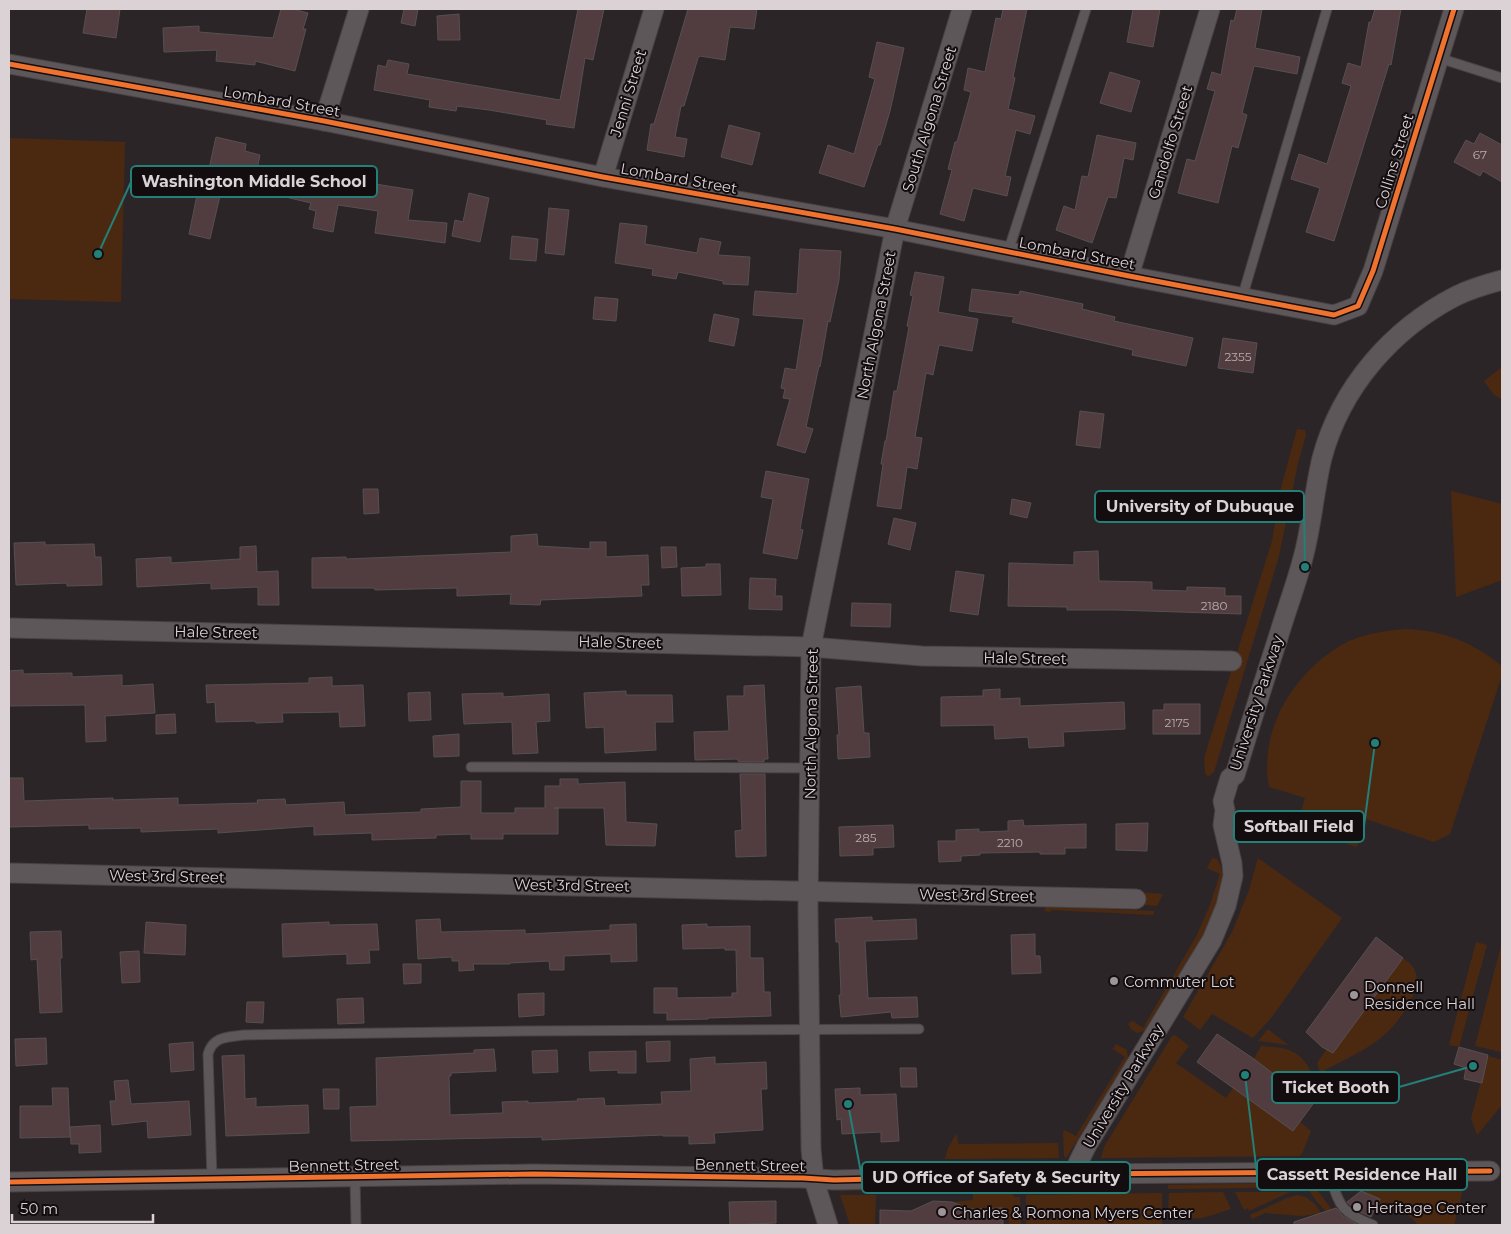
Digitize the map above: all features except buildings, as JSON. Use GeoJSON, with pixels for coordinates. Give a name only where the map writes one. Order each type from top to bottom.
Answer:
{"type":"FeatureCollection","features":[{"type":"Feature","properties":{"kind":"street"},"geometry":{"type":"LineString","coordinates":[[324,121],[359,9]]}},
{"type":"Feature","properties":{"kind":"street","name":"Jenni Street"},"geometry":{"type":"LineString","coordinates":[[603,178],[654,9]]}},
{"type":"Feature","properties":{"kind":"street","name":"South Algona Street"},"geometry":{"type":"LineString","coordinates":[[895,229],[962,9]]}},
{"type":"Feature","properties":{"kind":"street","name":"Gandolfo Street"},"geometry":{"type":"LineString","coordinates":[[1129,276],[1210,9]]}},
{"type":"Feature","properties":{"kind":"street","name":"Collins Street"},"geometry":{"type":"LineString","coordinates":[[1344,311],[1358,306],[1373,271],[1454,9]]}},
{"type":"Feature","properties":{"kind":"street","name":"Lombard Street"},"geometry":{"type":"LineString","coordinates":[[9,64],[324,121],[603,178],[895,229],[1320,313],[1334,315],[1344,311]]}},
{"type":"Feature","properties":{"kind":"street","name":"North Algona Street"},"geometry":{"type":"LineString","coordinates":[[828,1225],[814,1180],[811,1149],[808,891],[811,647],[895,229]]}},
{"type":"Feature","properties":{"kind":"street","name":"University Parkway"},"geometry":{"type":"LineString","coordinates":[[1074,1174],[1078,1161],[1196,967],[1220,922],[1232,886],[1233,876],[1232,863],[1223,825],[1225,810],[1232,804],[1238,787],[1239,782],[1236,775],[1303,557],[1316,487],[1328,437],[1345,402],[1369,366],[1396,336],[1430,311],[1457,295],[1502,280]]}},
{"type":"Feature","properties":{"kind":"street","name":"Hale Street"},"geometry":{"type":"LineString","coordinates":[[9,628],[811,647],[922,656],[1232,662]]}},
{"type":"Feature","properties":{"kind":"street","name":"West 3rd Street"},"geometry":{"type":"LineString","coordinates":[[9,873],[1136,899]]}},
{"type":"Feature","properties":{"kind":"street","name":"Bennett Street"},"geometry":{"type":"LineString","coordinates":[[9,1182],[533,1174],[803,1178],[814,1180],[1074,1174],[1490,1171]]}},
{"type":"Feature","properties":{"kind":"lane"},"geometry":{"type":"LineString","coordinates":[[1008,252],[1086,9]]}},
{"type":"Feature","properties":{"kind":"lane"},"geometry":{"type":"LineString","coordinates":[[1242,298],[1327,9]]}},
{"type":"Feature","properties":{"kind":"lane"},"geometry":{"type":"LineString","coordinates":[[1439,58],[1502,78]]}},
{"type":"Feature","properties":{"kind":"lane"},"geometry":{"type":"LineString","coordinates":[[471,767],[810,768]]}},
{"type":"Feature","properties":{"kind":"lane"},"geometry":{"type":"LineString","coordinates":[[212,1179],[208,1054],[210,1047],[214,1043],[228,1037],[244,1035],[526,1031],[920,1029]]}},
{"type":"Feature","properties":{"kind":"lane"},"geometry":{"type":"LineString","coordinates":[[1328,1171],[1338,1199],[1344,1209],[1352,1217],[1373,1225]]}},
{"type":"Feature","properties":{"kind":"lane"},"geometry":{"type":"LineString","coordinates":[[355,1178],[356,1225]]}},
{"type":"Feature","properties":{"kind":"shaded area"},"geometry":{"type":"Polygon","coordinates":[[[9,138],[125,142],[121,302],[9,299],[9,138]]]}},
{"type":"Feature","properties":{"kind":"shaded area"},"geometry":{"type":"Polygon","coordinates":[[[1502,367],[1502,399],[1494,395],[1484,381],[1502,367]]]}},
{"type":"Feature","properties":{"kind":"shaded area"},"geometry":{"type":"Polygon","coordinates":[[[1297,429],[1305,430],[1306,435],[1298,463],[1279,556],[1214,772],[1208,777],[1205,773],[1204,758],[1272,541],[1281,488],[1297,429]]]}},
{"type":"Feature","properties":{"kind":"shaded area"},"geometry":{"type":"Polygon","coordinates":[[[1451,491],[1502,504],[1502,580],[1456,597],[1451,491]]]}},
{"type":"Feature","properties":{"kind":"shaded area"},"geometry":{"type":"Polygon","coordinates":[[[1406,629],[1433,632],[1457,639],[1480,650],[1502,666],[1502,675],[1450,834],[1434,842],[1366,819],[1357,847],[1296,827],[1305,798],[1269,787],[1267,765],[1269,743],[1275,722],[1285,702],[1297,684],[1312,668],[1347,642],[1369,634],[1406,629]]]}},
{"type":"Feature","properties":{"kind":"shaded area"},"geometry":{"type":"Polygon","coordinates":[[[1212,858],[1217,859],[1222,871],[1219,900],[1213,915],[1150,1023],[1144,1031],[1137,1033],[1128,1024],[1133,1021],[1143,1028],[1197,935],[1210,905],[1220,874],[1207,868],[1212,858]]]}},
{"type":"Feature","properties":{"kind":"shaded area"},"geometry":{"type":"Polygon","coordinates":[[[1258,858],[1342,918],[1272,1017],[1253,1038],[1212,1014],[1200,1030],[1183,1017],[1232,932],[1249,890],[1258,858]]]}},
{"type":"Feature","properties":{"kind":"shaded area"},"geometry":{"type":"Polygon","coordinates":[[[1137,892],[1163,894],[1157,906],[1136,904],[1137,892]]]}},
{"type":"Feature","properties":{"kind":"shaded area"},"geometry":{"type":"Polygon","coordinates":[[[1046,907],[1155,911],[1153,915],[1051,910],[1051,912],[1044,911],[1046,907]]]}},
{"type":"Feature","properties":{"kind":"shaded area"},"geometry":{"type":"Polygon","coordinates":[[[1476,942],[1487,945],[1459,1047],[1449,1045],[1476,942]]]}},
{"type":"Feature","properties":{"kind":"shaded area"},"geometry":{"type":"Polygon","coordinates":[[[1502,942],[1502,1046],[1501,1052],[1475,1046],[1502,942]]]}},
{"type":"Feature","properties":{"kind":"shaded area"},"geometry":{"type":"Polygon","coordinates":[[[1403,958],[1414,968],[1417,982],[1407,1008],[1389,1031],[1376,1041],[1320,1073],[1317,1063],[1327,1049],[1333,1053],[1403,958]]]}},
{"type":"Feature","properties":{"kind":"shaded area"},"geometry":{"type":"Polygon","coordinates":[[[1268,1029],[1288,1045],[1258,1041],[1268,1029]]]}},
{"type":"Feature","properties":{"kind":"shaded area"},"geometry":{"type":"Polygon","coordinates":[[[1175,1035],[1189,1046],[1176,1063],[1226,1098],[1233,1088],[1293,1130],[1300,1122],[1311,1131],[1302,1154],[1299,1156],[1101,1158],[1104,1147],[1172,1036],[1175,1035]]]}},
{"type":"Feature","properties":{"kind":"shaded area"},"geometry":{"type":"Polygon","coordinates":[[[1116,1044],[1127,1050],[1128,1059],[1066,1158],[1064,1156],[1064,1130],[1076,1136],[1125,1057],[1113,1049],[1116,1044]]]}},
{"type":"Feature","properties":{"kind":"shaded area"},"geometry":{"type":"Polygon","coordinates":[[[1261,1046],[1289,1050],[1302,1058],[1310,1070],[1315,1084],[1317,1099],[1313,1104],[1254,1059],[1261,1046]]]}},
{"type":"Feature","properties":{"kind":"shaded area"},"geometry":{"type":"Polygon","coordinates":[[[1488,1056],[1502,1060],[1502,1105],[1477,1135],[1471,1118],[1488,1056]]]}},
{"type":"Feature","properties":{"kind":"shaded area"},"geometry":{"type":"Polygon","coordinates":[[[957,1133],[958,1144],[1058,1143],[1059,1158],[945,1159],[948,1148],[957,1133]]]}},
{"type":"Feature","properties":{"kind":"shaded area"},"geometry":{"type":"Polygon","coordinates":[[[1297,1183],[1297,1187],[1168,1189],[1168,1185],[1297,1183]]]}},
{"type":"Feature","properties":{"kind":"shaded area"},"geometry":{"type":"Polygon","coordinates":[[[939,1187],[939,1190],[839,1191],[839,1189],[939,1187]]]}},
{"type":"Feature","properties":{"kind":"shaded area"},"geometry":{"type":"Polygon","coordinates":[[[1459,1190],[1462,1194],[1454,1225],[1418,1225],[1412,1218],[1387,1202],[1374,1211],[1379,1199],[1361,1191],[1459,1190]]]}},
{"type":"Feature","properties":{"kind":"shaded area"},"geometry":{"type":"Polygon","coordinates":[[[1310,1191],[1318,1191],[1332,1210],[1326,1212],[1314,1199],[1310,1191]]]}},
{"type":"Feature","properties":{"kind":"shaded area"},"geometry":{"type":"Polygon","coordinates":[[[1223,1192],[1231,1209],[1203,1218],[1175,1218],[1175,1216],[1168,1216],[1169,1193],[1223,1192]]]}},
{"type":"Feature","properties":{"kind":"shaded area"},"geometry":{"type":"Polygon","coordinates":[[[1235,1192],[1290,1192],[1249,1211],[1248,1208],[1244,1210],[1235,1192]]]}},
{"type":"Feature","properties":{"kind":"shaded area"},"geometry":{"type":"Polygon","coordinates":[[[973,1193],[1013,1193],[1014,1197],[1020,1197],[1021,1225],[1009,1225],[1008,1214],[1003,1213],[1003,1208],[970,1209],[952,1202],[973,1200],[973,1193]]]}},
{"type":"Feature","properties":{"kind":"shaded area"},"geometry":{"type":"Polygon","coordinates":[[[1162,1193],[1162,1225],[1026,1225],[1026,1195],[1162,1193]]]}},
{"type":"Feature","properties":{"kind":"shaded area"},"geometry":{"type":"Polygon","coordinates":[[[840,1195],[876,1195],[875,1225],[850,1225],[840,1195]]]}},
{"type":"Feature","properties":{"kind":"shaded area"},"geometry":{"type":"Polygon","coordinates":[[[1297,1195],[1311,1201],[1321,1213],[1302,1216],[1265,1213],[1252,1219],[1250,1215],[1287,1198],[1297,1195]]]}},
{"type":"Feature","properties":{"kind":"cycle path"},"geometry":{"type":"LineString","coordinates":[[9,64],[324,121],[603,177],[895,229],[1334,315],[1358,306],[1373,271],[1454,9]]}},
{"type":"Feature","properties":{"kind":"cycle path"},"geometry":{"type":"LineString","coordinates":[[9,1182],[533,1174],[834,1180],[1074,1174],[1490,1171]]}},
{"type":"Feature","properties":{"kind":"place","name":"Washington Middle School"},"geometry":{"type":"Point","coordinates":[98,254]}},
{"type":"Feature","properties":{"kind":"place","name":"University of Dubuque"},"geometry":{"type":"Point","coordinates":[1305,567]}},
{"type":"Feature","properties":{"kind":"place","name":"Softball Field"},"geometry":{"type":"Point","coordinates":[1375,743]}},
{"type":"Feature","properties":{"kind":"place","name":"Commuter Lot"},"geometry":{"type":"Point","coordinates":[1114,981]}},
{"type":"Feature","properties":{"kind":"place","name":"Donnell Residence Hall"},"geometry":{"type":"Point","coordinates":[1354,995]}},
{"type":"Feature","properties":{"kind":"place","name":"Ticket Booth"},"geometry":{"type":"Point","coordinates":[1473,1066]}},
{"type":"Feature","properties":{"kind":"place","name":"Cassett Residence Hall"},"geometry":{"type":"Point","coordinates":[1245,1075]}},
{"type":"Feature","properties":{"kind":"place","name":"UD Office of Safety & Security"},"geometry":{"type":"Point","coordinates":[848,1104]}},
{"type":"Feature","properties":{"kind":"place","name":"Heritage Center"},"geometry":{"type":"Point","coordinates":[1357,1207]}},
{"type":"Feature","properties":{"kind":"place","name":"Charles & Romona Myers Center"},"geometry":{"type":"Point","coordinates":[942,1212]}}]}
